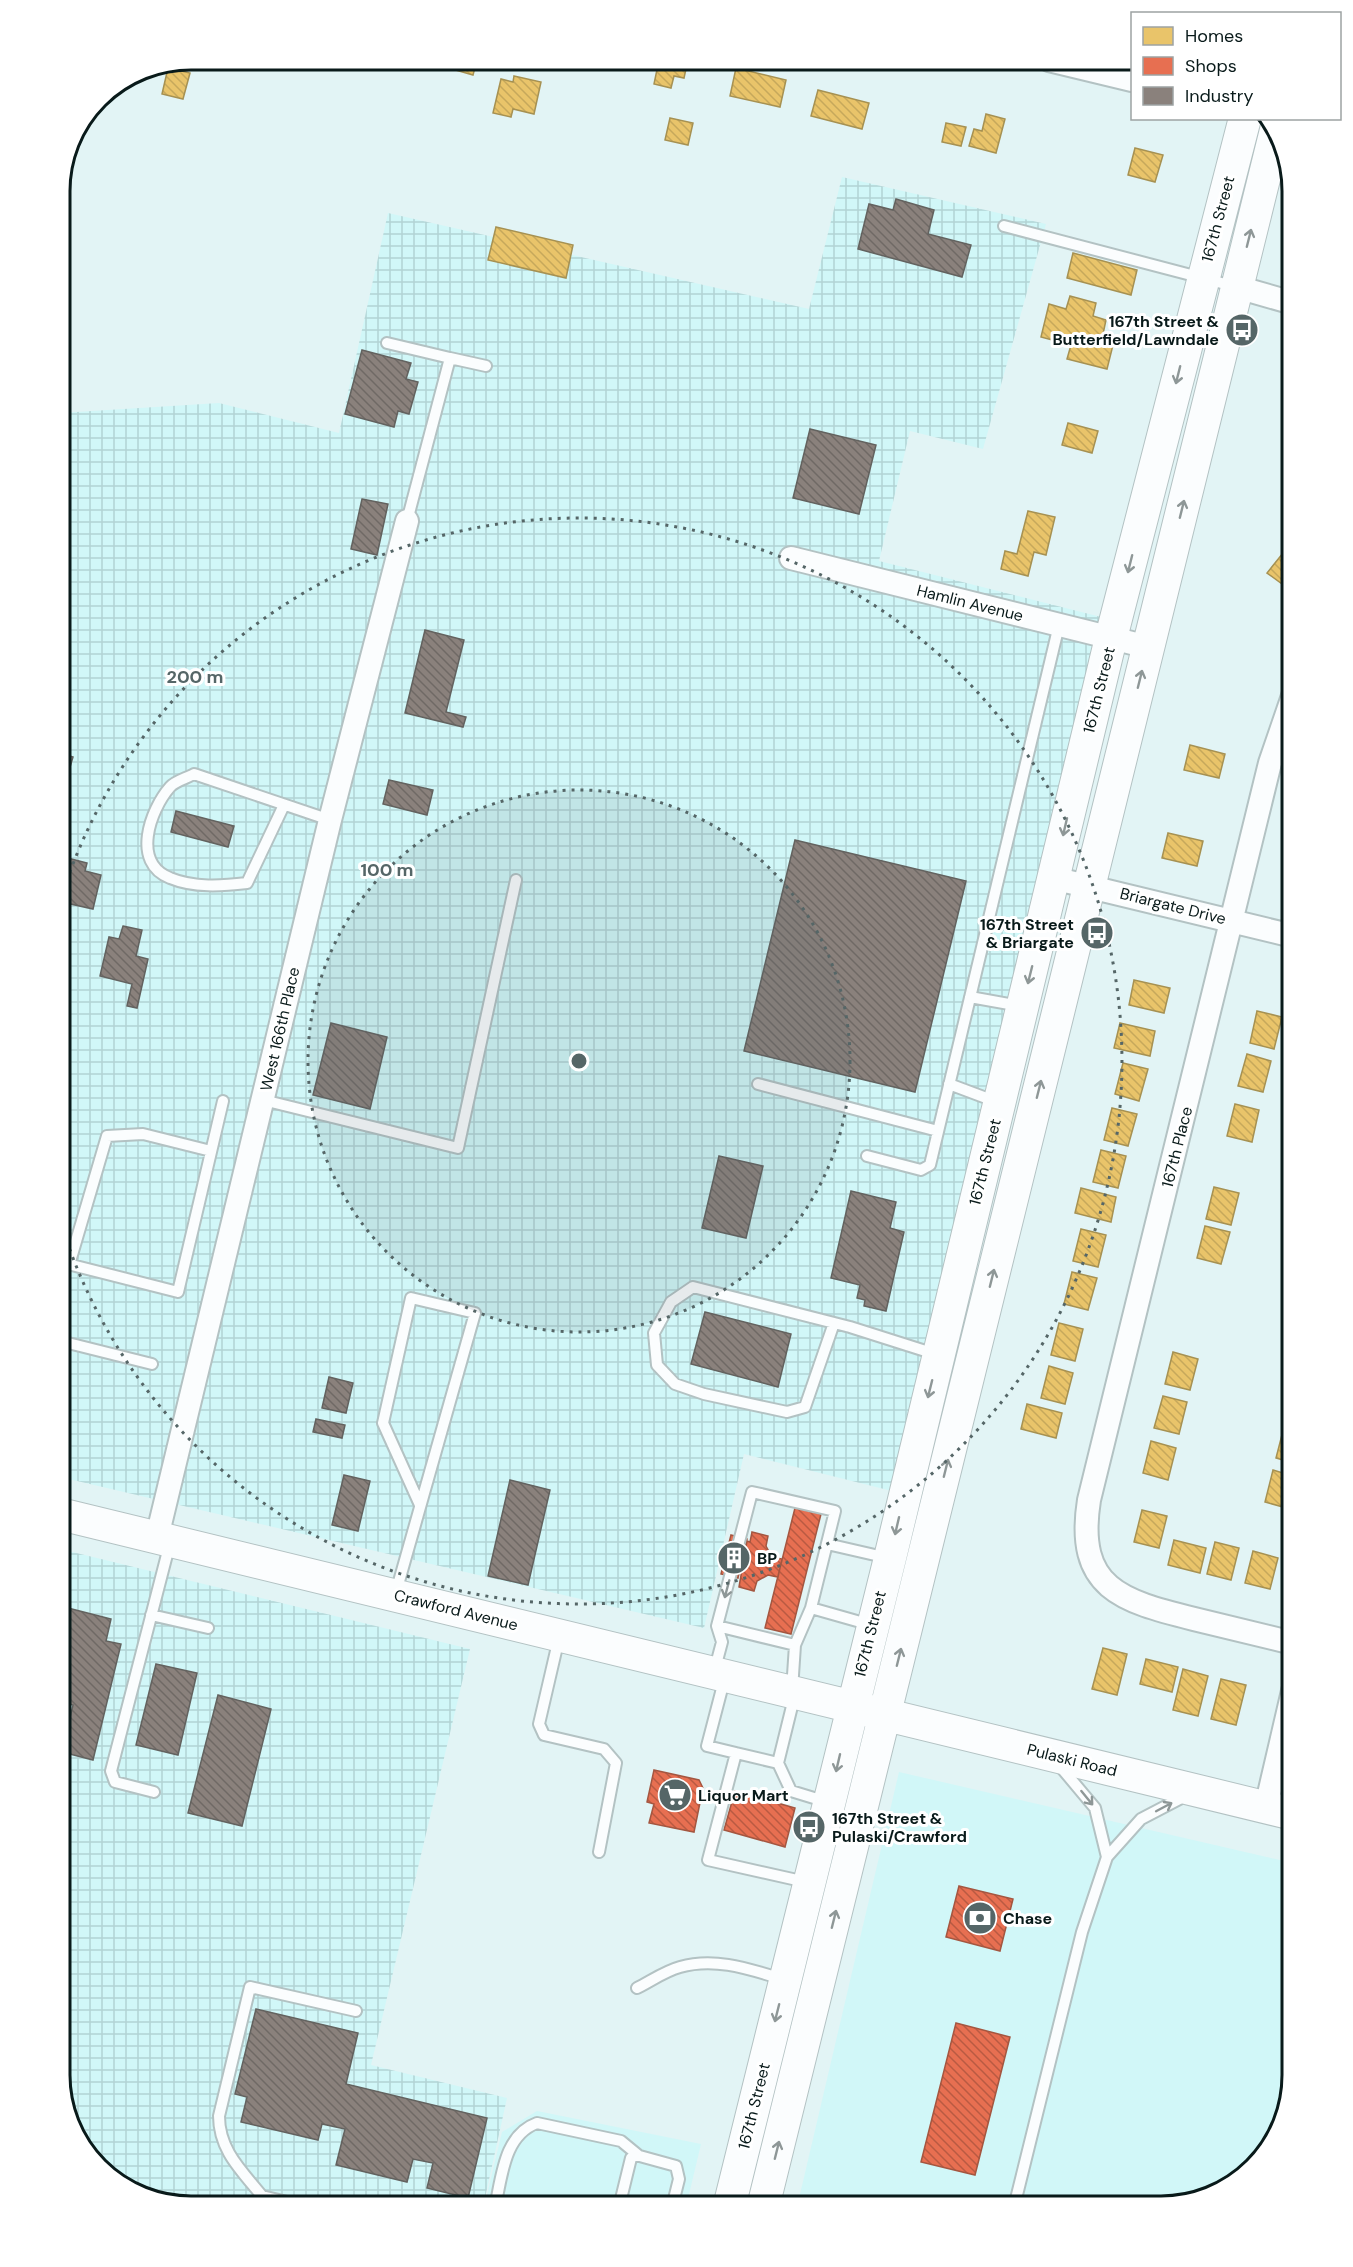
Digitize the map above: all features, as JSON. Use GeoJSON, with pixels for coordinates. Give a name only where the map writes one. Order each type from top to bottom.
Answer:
{"type":"FeatureCollection","features":[{"type":"Feature","properties":{"kind":"main road","name":"167th Street"},"geometry":{"type":"LineString","coordinates":[[732,2196],[890,1558],[1111,638],[1244,120]]}},
{"type":"Feature","properties":{"kind":"main road","name":"167th Street"},"geometry":{"type":"LineString","coordinates":[[766,2196],[1272,144]]}},
{"type":"Feature","properties":{"kind":"main road","name":"Crawford Avenue"},"geometry":{"type":"LineString","coordinates":[[70,1516],[852,1706]]}},
{"type":"Feature","properties":{"kind":"main road","name":"Pulaski Road"},"geometry":{"type":"LineString","coordinates":[[852,1706],[1279,1811]]}},
{"type":"Feature","properties":{"kind":"street"},"geometry":{"type":"LineString","coordinates":[[1095,71],[1131,80]]}},
{"type":"Feature","properties":{"kind":"street"},"geometry":{"type":"LineString","coordinates":[[1237,287],[1282,300]]}},
{"type":"Feature","properties":{"kind":"street","name":"West 166th Place"},"geometry":{"type":"LineString","coordinates":[[164,1539],[263,1100],[330,820],[407,521]]}},
{"type":"Feature","properties":{"kind":"street","name":"Hamlin Avenue"},"geometry":{"type":"LineString","coordinates":[[791,558],[1148,647]]}},
{"type":"Feature","properties":{"kind":"street","name":"167th Place"},"geometry":{"type":"LineString","coordinates":[[1282,728],[1270,763],[1089,1500],[1086,1536],[1090,1556],[1106,1583],[1130,1602],[1282,1640]]}},
{"type":"Feature","properties":{"kind":"street","name":"Briargate Drive"},"geometry":{"type":"LineString","coordinates":[[1053,878],[1282,933]]}},
{"type":"Feature","properties":{"kind":"street"},"geometry":{"type":"LineString","coordinates":[[1279,1811],[1282,1785]]}},
{"type":"Feature","properties":{"kind":"lane"},"geometry":{"type":"LineString","coordinates":[[1004,226],[1237,287]]}},
{"type":"Feature","properties":{"kind":"lane"},"geometry":{"type":"LineString","coordinates":[[387,343],[486,366]]}},
{"type":"Feature","properties":{"kind":"lane"},"geometry":{"type":"LineString","coordinates":[[407,521],[450,358]]}},
{"type":"Feature","properties":{"kind":"lane"},"geometry":{"type":"LineString","coordinates":[[867,1156],[921,1170],[930,1165],[1059,625]]}},
{"type":"Feature","properties":{"kind":"lane"},"geometry":{"type":"LineString","coordinates":[[284,805],[247,883],[214,887],[168,878],[149,860],[147,841],[155,811],[171,786],[194,774],[330,820]]}},
{"type":"Feature","properties":{"kind":"lane"},"geometry":{"type":"LineString","coordinates":[[263,1100],[458,1148],[516,880]]}},
{"type":"Feature","properties":{"kind":"lane"},"geometry":{"type":"LineString","coordinates":[[970,997],[1022,1006]]}},
{"type":"Feature","properties":{"kind":"lane"},"geometry":{"type":"LineString","coordinates":[[758,1084],[938,1131]]}},
{"type":"Feature","properties":{"kind":"lane"},"geometry":{"type":"LineString","coordinates":[[949,1084],[999,1103]]}},
{"type":"Feature","properties":{"kind":"lane"},"geometry":{"type":"LineString","coordinates":[[70,1264],[178,1292],[223,1101]]}},
{"type":"Feature","properties":{"kind":"lane"},"geometry":{"type":"LineString","coordinates":[[70,1247],[107,1136],[143,1134],[211,1151]]}},
{"type":"Feature","properties":{"kind":"lane"},"geometry":{"type":"LineString","coordinates":[[834,1323],[805,1407],[787,1412],[704,1394],[675,1384],[657,1365],[654,1334],[671,1302],[693,1287],[834,1323],[938,1355]]}},
{"type":"Feature","properties":{"kind":"lane"},"geometry":{"type":"LineString","coordinates":[[395,1595],[475,1313],[411,1298],[383,1423],[420,1505]]}},
{"type":"Feature","properties":{"kind":"lane"},"geometry":{"type":"LineString","coordinates":[[70,1344],[152,1364]]}},
{"type":"Feature","properties":{"kind":"lane"},"geometry":{"type":"LineString","coordinates":[[778,1763],[707,1746],[720,1674],[722,1642],[717,1626],[752,1492],[835,1511],[811,1608],[795,1646],[793,1692],[778,1763],[791,1791],[829,1802]]}},
{"type":"Feature","properties":{"kind":"lane"},"geometry":{"type":"LineString","coordinates":[[154,1792],[116,1782],[111,1771],[152,1615],[164,1539]]}},
{"type":"Feature","properties":{"kind":"lane"},"geometry":{"type":"LineString","coordinates":[[827,1544],[890,1558]]}},
{"type":"Feature","properties":{"kind":"lane"},"geometry":{"type":"LineString","coordinates":[[811,1608],[872,1625]]}},
{"type":"Feature","properties":{"kind":"lane"},"geometry":{"type":"LineString","coordinates":[[152,1615],[208,1628]]}},
{"type":"Feature","properties":{"kind":"lane"},"geometry":{"type":"LineString","coordinates":[[717,1626],[795,1646]]}},
{"type":"Feature","properties":{"kind":"lane"},"geometry":{"type":"LineString","coordinates":[[560,1635],[539,1725],[544,1735],[604,1749],[616,1764],[599,1852]]}},
{"type":"Feature","properties":{"kind":"lane"},"geometry":{"type":"LineString","coordinates":[[736,1754],[708,1860],[809,1883]]}},
{"type":"Feature","properties":{"kind":"lane"},"geometry":{"type":"LineString","coordinates":[[1048,1754],[1095,1808],[1107,1857]]}},
{"type":"Feature","properties":{"kind":"lane"},"geometry":{"type":"LineString","coordinates":[[1017,2196],[1082,1932],[1107,1857],[1141,1819],[1195,1790]]}},
{"type":"Feature","properties":{"kind":"lane"},"geometry":{"type":"LineString","coordinates":[[637,1988],[679,1967],[695,1964],[728,1963],[785,1980]]}},
{"type":"Feature","properties":{"kind":"lane"},"geometry":{"type":"LineString","coordinates":[[262,2196],[228,2154],[219,2133],[219,2116],[250,1987],[356,2012]]}},
{"type":"Feature","properties":{"kind":"lane"},"geometry":{"type":"LineString","coordinates":[[498,2196],[509,2149],[518,2134],[537,2123],[621,2141],[638,2155],[676,2166],[679,2179],[675,2196]]}},
{"type":"Feature","properties":{"kind":"lane"},"geometry":{"type":"LineString","coordinates":[[621,2196],[631,2158],[638,2155]]}},
{"type":"Feature","properties":{"kind":"shaded area"},"geometry":{"type":"Polygon","coordinates":[[[842,177],[1046,224],[983,449],[910,431],[879,561],[1113,620],[896,1492],[744,1454],[704,1628],[70,1479],[71,412],[219,403],[339,433],[388,213],[809,309],[842,177]]]}},
{"type":"Feature","properties":{"kind":"shaded area"},"geometry":{"type":"Polygon","coordinates":[[[70,1552],[470,1649],[371,2065],[507,2098],[485,2196],[184,2196],[168,2194],[138,2184],[124,2176],[91,2143],[77,2114],[70,2075],[70,1552]]]}},
{"type":"Feature","properties":{"kind":"shaded area"},"geometry":{"type":"Polygon","coordinates":[[[899,1772],[1282,1860],[1281,2091],[1273,2122],[1262,2143],[1229,2176],[1193,2192],[1161,2196],[800,2196],[899,1772]]]}},
{"type":"Feature","properties":{"kind":"shaded area"},"geometry":{"type":"Polygon","coordinates":[[[537,2111],[701,2144],[689,2196],[487,2196],[502,2132],[537,2111]]]}},
{"type":"Feature","properties":{"kind":"building: Homes"},"geometry":{"type":"Polygon","coordinates":[[[182,71],[190,73],[183,99],[162,94],[167,73],[182,71]]]}},
{"type":"Feature","properties":{"kind":"building: Homes"},"geometry":{"type":"Polygon","coordinates":[[[459,71],[474,71],[473,75],[459,71]]]}},
{"type":"Feature","properties":{"kind":"building: Homes"},"geometry":{"type":"Polygon","coordinates":[[[657,71],[686,71],[684,78],[674,76],[671,88],[654,84],[657,71]]]}},
{"type":"Feature","properties":{"kind":"building: Homes"},"geometry":{"type":"Polygon","coordinates":[[[735,71],[748,71],[786,80],[780,107],[730,96],[735,71]]]}},
{"type":"Feature","properties":{"kind":"building: Homes"},"geometry":{"type":"Polygon","coordinates":[[[514,76],[541,82],[534,114],[513,109],[511,117],[493,113],[501,79],[513,82],[514,76]]]}},
{"type":"Feature","properties":{"kind":"building: Homes"},"geometry":{"type":"Polygon","coordinates":[[[818,90],[869,103],[862,129],[811,116],[818,90]]]}},
{"type":"Feature","properties":{"kind":"building: Homes"},"geometry":{"type":"Polygon","coordinates":[[[986,114],[1005,119],[996,153],[969,146],[974,129],[982,131],[986,114]]]}},
{"type":"Feature","properties":{"kind":"building: Homes"},"geometry":{"type":"Polygon","coordinates":[[[670,118],[693,123],[688,145],[665,140],[670,118]]]}},
{"type":"Feature","properties":{"kind":"building: Homes"},"geometry":{"type":"Polygon","coordinates":[[[946,123],[966,127],[961,146],[942,142],[946,123]]]}},
{"type":"Feature","properties":{"kind":"building: Homes"},"geometry":{"type":"Polygon","coordinates":[[[1135,148],[1163,155],[1155,182],[1128,175],[1135,148]]]}},
{"type":"Feature","properties":{"kind":"building: Homes"},"geometry":{"type":"Polygon","coordinates":[[[496,227],[573,245],[566,278],[488,260],[496,227]]]}},
{"type":"Feature","properties":{"kind":"building: Homes"},"geometry":{"type":"Polygon","coordinates":[[[1073,253],[1137,270],[1131,295],[1067,278],[1073,253]]]}},
{"type":"Feature","properties":{"kind":"building: Homes"},"geometry":{"type":"Polygon","coordinates":[[[1070,296],[1096,303],[1093,316],[1106,320],[1103,334],[1115,337],[1107,369],[1067,359],[1071,345],[1041,337],[1049,304],[1066,309],[1070,296]]]}},
{"type":"Feature","properties":{"kind":"building: Homes"},"geometry":{"type":"Polygon","coordinates":[[[1068,423],[1098,431],[1092,453],[1062,445],[1068,423]]]}},
{"type":"Feature","properties":{"kind":"building: Homes"},"geometry":{"type":"Polygon","coordinates":[[[1028,511],[1055,517],[1046,555],[1034,552],[1028,576],[1001,569],[1005,551],[1017,554],[1028,511]]]}},
{"type":"Feature","properties":{"kind":"building: Homes"},"geometry":{"type":"Polygon","coordinates":[[[1282,554],[1282,584],[1267,573],[1282,554]]]}},
{"type":"Feature","properties":{"kind":"building: Homes"},"geometry":{"type":"Polygon","coordinates":[[[1190,745],[1225,754],[1219,778],[1184,770],[1190,745]]]}},
{"type":"Feature","properties":{"kind":"building: Homes"},"geometry":{"type":"Polygon","coordinates":[[[1168,833],[1203,841],[1197,866],[1162,858],[1168,833]]]}},
{"type":"Feature","properties":{"kind":"building: Homes"},"geometry":{"type":"Polygon","coordinates":[[[1134,980],[1170,988],[1164,1013],[1129,1005],[1134,980]]]}},
{"type":"Feature","properties":{"kind":"building: Homes"},"geometry":{"type":"Polygon","coordinates":[[[1257,1011],[1282,1017],[1274,1049],[1250,1043],[1257,1011]]]}},
{"type":"Feature","properties":{"kind":"building: Homes"},"geometry":{"type":"Polygon","coordinates":[[[1120,1023],[1155,1031],[1150,1056],[1114,1048],[1120,1023]]]}},
{"type":"Feature","properties":{"kind":"building: Homes"},"geometry":{"type":"Polygon","coordinates":[[[1247,1054],[1271,1061],[1263,1092],[1238,1086],[1247,1054]]]}},
{"type":"Feature","properties":{"kind":"building: Homes"},"geometry":{"type":"Polygon","coordinates":[[[1123,1063],[1148,1069],[1139,1101],[1115,1094],[1123,1063]]]}},
{"type":"Feature","properties":{"kind":"building: Homes"},"geometry":{"type":"Polygon","coordinates":[[[1235,1104],[1259,1110],[1252,1142],[1227,1136],[1235,1104]]]}},
{"type":"Feature","properties":{"kind":"building: Homes"},"geometry":{"type":"Polygon","coordinates":[[[1112,1108],[1137,1114],[1128,1146],[1104,1140],[1112,1108]]]}},
{"type":"Feature","properties":{"kind":"building: Homes"},"geometry":{"type":"Polygon","coordinates":[[[1101,1150],[1126,1156],[1118,1188],[1093,1182],[1101,1150]]]}},
{"type":"Feature","properties":{"kind":"building: Homes"},"geometry":{"type":"Polygon","coordinates":[[[1214,1187],[1239,1193],[1231,1225],[1206,1219],[1214,1187]]]}},
{"type":"Feature","properties":{"kind":"building: Homes"},"geometry":{"type":"Polygon","coordinates":[[[1081,1188],[1116,1197],[1111,1222],[1075,1213],[1081,1188]]]}},
{"type":"Feature","properties":{"kind":"building: Homes"},"geometry":{"type":"Polygon","coordinates":[[[1205,1226],[1230,1232],[1221,1264],[1197,1258],[1205,1226]]]}},
{"type":"Feature","properties":{"kind":"building: Homes"},"geometry":{"type":"Polygon","coordinates":[[[1081,1229],[1106,1235],[1098,1267],[1073,1261],[1081,1229]]]}},
{"type":"Feature","properties":{"kind":"building: Homes"},"geometry":{"type":"Polygon","coordinates":[[[1072,1272],[1097,1278],[1088,1310],[1064,1304],[1072,1272]]]}},
{"type":"Feature","properties":{"kind":"building: Homes"},"geometry":{"type":"Polygon","coordinates":[[[1059,1323],[1083,1329],[1075,1361],[1051,1355],[1059,1323]]]}},
{"type":"Feature","properties":{"kind":"building: Homes"},"geometry":{"type":"Polygon","coordinates":[[[1173,1352],[1198,1359],[1190,1390],[1165,1384],[1173,1352]]]}},
{"type":"Feature","properties":{"kind":"building: Homes"},"geometry":{"type":"Polygon","coordinates":[[[1049,1366],[1073,1373],[1065,1404],[1041,1398],[1049,1366]]]}},
{"type":"Feature","properties":{"kind":"building: Homes"},"geometry":{"type":"Polygon","coordinates":[[[1163,1396],[1187,1402],[1179,1434],[1154,1428],[1163,1396]]]}},
{"type":"Feature","properties":{"kind":"building: Homes"},"geometry":{"type":"Polygon","coordinates":[[[1027,1404],[1062,1413],[1056,1438],[1021,1429],[1027,1404]]]}},
{"type":"Feature","properties":{"kind":"building: Homes"},"geometry":{"type":"Polygon","coordinates":[[[1282,1435],[1282,1460],[1276,1458],[1282,1435]]]}},
{"type":"Feature","properties":{"kind":"building: Homes"},"geometry":{"type":"Polygon","coordinates":[[[1151,1441],[1176,1448],[1168,1480],[1143,1473],[1151,1441]]]}},
{"type":"Feature","properties":{"kind":"building: Homes"},"geometry":{"type":"Polygon","coordinates":[[[1273,1470],[1282,1473],[1282,1507],[1265,1502],[1273,1470]]]}},
{"type":"Feature","properties":{"kind":"building: Homes"},"geometry":{"type":"Polygon","coordinates":[[[1142,1510],[1167,1516],[1159,1548],[1134,1542],[1142,1510]]]}},
{"type":"Feature","properties":{"kind":"building: Homes"},"geometry":{"type":"Polygon","coordinates":[[[1174,1540],[1206,1548],[1200,1573],[1168,1565],[1174,1540]]]}},
{"type":"Feature","properties":{"kind":"building: Homes"},"geometry":{"type":"Polygon","coordinates":[[[1215,1542],[1239,1548],[1231,1580],[1207,1574],[1215,1542]]]}},
{"type":"Feature","properties":{"kind":"building: Homes"},"geometry":{"type":"Polygon","coordinates":[[[1253,1551],[1278,1558],[1270,1589],[1245,1583],[1253,1551]]]}},
{"type":"Feature","properties":{"kind":"building: Homes"},"geometry":{"type":"Polygon","coordinates":[[[1103,1648],[1127,1654],[1117,1695],[1092,1689],[1103,1648]]]}},
{"type":"Feature","properties":{"kind":"building: Homes"},"geometry":{"type":"Polygon","coordinates":[[[1146,1659],[1178,1667],[1172,1692],[1140,1684],[1146,1659]]]}},
{"type":"Feature","properties":{"kind":"building: Homes"},"geometry":{"type":"Polygon","coordinates":[[[1183,1669],[1208,1676],[1198,1716],[1173,1710],[1183,1669]]]}},
{"type":"Feature","properties":{"kind":"building: Homes"},"geometry":{"type":"Polygon","coordinates":[[[1221,1679],[1246,1685],[1236,1725],[1211,1719],[1221,1679]]]}},
{"type":"Feature","properties":{"kind":"building: Shops","name":"BP"},"geometry":{"type":"Polygon","coordinates":[[[795,1508],[821,1514],[791,1634],[765,1628],[795,1508]]]}},
{"type":"Feature","properties":{"kind":"building: Shops"},"geometry":{"type":"Polygon","coordinates":[[[752,1532],[768,1536],[766,1546],[772,1557],[782,1559],[778,1577],[768,1575],[757,1581],[754,1591],[739,1587],[747,1541],[750,1542],[752,1532]]]}},
{"type":"Feature","properties":{"kind":"building: Shops","name":"BP"},"geometry":{"type":"Polygon","coordinates":[[[731,1535],[747,1539],[738,1578],[721,1574],[731,1535]]]}},
{"type":"Feature","properties":{"kind":"building: Shops","name":"Liquor Mart"},"geometry":{"type":"Polygon","coordinates":[[[654,1770],[699,1780],[703,1788],[694,1832],[649,1823],[654,1804],[647,1802],[654,1770]]]}},
{"type":"Feature","properties":{"kind":"building: Shops"},"geometry":{"type":"Polygon","coordinates":[[[735,1791],[795,1808],[785,1847],[724,1830],[735,1791]]]}},
{"type":"Feature","properties":{"kind":"building: Shops","name":"Chase"},"geometry":{"type":"Polygon","coordinates":[[[959,1886],[1013,1899],[1000,1951],[946,1937],[959,1886]]]}},
{"type":"Feature","properties":{"kind":"building: Shops"},"geometry":{"type":"Polygon","coordinates":[[[956,2023],[1010,2037],[975,2175],[921,2162],[956,2023]]]}},
{"type":"Feature","properties":{"kind":"building: Industry"},"geometry":{"type":"Polygon","coordinates":[[[896,199],[934,210],[928,234],[971,245],[962,277],[858,249],[869,204],[893,210],[896,199]]]}},
{"type":"Feature","properties":{"kind":"building: Industry"},"geometry":{"type":"Polygon","coordinates":[[[362,350],[411,363],[406,379],[418,382],[409,414],[398,411],[394,427],[345,414],[362,350]]]}},
{"type":"Feature","properties":{"kind":"building: Industry"},"geometry":{"type":"Polygon","coordinates":[[[810,429],[876,445],[859,514],[793,498],[810,429]]]}},
{"type":"Feature","properties":{"kind":"building: Industry"},"geometry":{"type":"Polygon","coordinates":[[[362,499],[388,504],[377,555],[351,549],[362,499]]]}},
{"type":"Feature","properties":{"kind":"building: Industry"},"geometry":{"type":"Polygon","coordinates":[[[425,630],[464,640],[446,712],[466,717],[463,727],[405,713],[425,630]]]}},
{"type":"Feature","properties":{"kind":"building: Industry"},"geometry":{"type":"Polygon","coordinates":[[[389,780],[433,790],[427,815],[383,804],[389,780]]]}},
{"type":"Feature","properties":{"kind":"building: Industry"},"geometry":{"type":"Polygon","coordinates":[[[176,811],[234,826],[228,847],[171,832],[176,811]]]}},
{"type":"Feature","properties":{"kind":"building: Industry"},"geometry":{"type":"Polygon","coordinates":[[[795,840],[966,881],[915,1092],[744,1051],[795,840]]]}},
{"type":"Feature","properties":{"kind":"building: Industry"},"geometry":{"type":"Polygon","coordinates":[[[71,859],[87,863],[85,871],[101,875],[93,909],[71,904],[71,859]]]}},
{"type":"Feature","properties":{"kind":"building: Industry"},"geometry":{"type":"Polygon","coordinates":[[[123,926],[142,930],[136,956],[148,959],[137,1008],[127,1006],[132,984],[100,976],[109,937],[119,939],[123,926]]]}},
{"type":"Feature","properties":{"kind":"building: Industry"},"geometry":{"type":"Polygon","coordinates":[[[331,1023],[387,1037],[370,1109],[313,1095],[331,1023]]]}},
{"type":"Feature","properties":{"kind":"building: Industry"},"geometry":{"type":"Polygon","coordinates":[[[719,1156],[763,1166],[746,1238],[702,1228],[719,1156]]]}},
{"type":"Feature","properties":{"kind":"building: Industry"},"geometry":{"type":"Polygon","coordinates":[[[851,1191],[896,1202],[890,1228],[904,1232],[886,1311],[864,1306],[865,1300],[857,1298],[860,1285],[831,1278],[851,1191]]]}},
{"type":"Feature","properties":{"kind":"building: Industry"},"geometry":{"type":"Polygon","coordinates":[[[705,1312],[791,1334],[778,1387],[691,1364],[705,1312]]]}},
{"type":"Feature","properties":{"kind":"building: Industry"},"geometry":{"type":"Polygon","coordinates":[[[329,1377],[353,1383],[346,1413],[322,1408],[329,1377]]]}},
{"type":"Feature","properties":{"kind":"building: Industry"},"geometry":{"type":"Polygon","coordinates":[[[316,1419],[345,1425],[342,1438],[313,1432],[316,1419]]]}},
{"type":"Feature","properties":{"kind":"building: Industry"},"geometry":{"type":"Polygon","coordinates":[[[344,1475],[370,1481],[358,1531],[332,1525],[344,1475]]]}},
{"type":"Feature","properties":{"kind":"building: Industry"},"geometry":{"type":"Polygon","coordinates":[[[510,1480],[550,1490],[528,1585],[488,1576],[510,1480]]]}},
{"type":"Feature","properties":{"kind":"building: Industry"},"geometry":{"type":"Polygon","coordinates":[[[70,1609],[111,1619],[106,1641],[121,1644],[93,1760],[70,1754],[70,1717],[73,1705],[70,1704],[70,1609]]]}},
{"type":"Feature","properties":{"kind":"building: Industry"},"geometry":{"type":"Polygon","coordinates":[[[156,1664],[197,1673],[178,1755],[136,1745],[156,1664]]]}},
{"type":"Feature","properties":{"kind":"building: Industry"},"geometry":{"type":"Polygon","coordinates":[[[218,1695],[271,1709],[242,1826],[188,1813],[218,1695]]]}},
{"type":"Feature","properties":{"kind":"building: Industry"},"geometry":{"type":"Polygon","coordinates":[[[256,2009],[358,2033],[346,2084],[487,2118],[468,2196],[427,2188],[433,2163],[413,2159],[407,2182],[336,2165],[345,2129],[322,2124],[318,2140],[241,2122],[247,2097],[235,2094],[256,2009]]]}},
{"type":"Feature","properties":{"kind":"place","name":"167th Street & Butterfield/Lawndale"},"geometry":{"type":"Point","coordinates":[1242,330]}},
{"type":"Feature","properties":{"kind":"place","name":"167th Street & Briargate"},"geometry":{"type":"Point","coordinates":[1097,933]}},
{"type":"Feature","properties":{"kind":"place","name":"BP"},"geometry":{"type":"Point","coordinates":[734,1558]}},
{"type":"Feature","properties":{"kind":"place","name":"Liquor Mart"},"geometry":{"type":"Point","coordinates":[675,1795]}},
{"type":"Feature","properties":{"kind":"place","name":"167th Street & Pulaski/Crawford"},"geometry":{"type":"Point","coordinates":[809,1827]}},
{"type":"Feature","properties":{"kind":"place","name":"Chase"},"geometry":{"type":"Point","coordinates":[980,1918]}}]}
